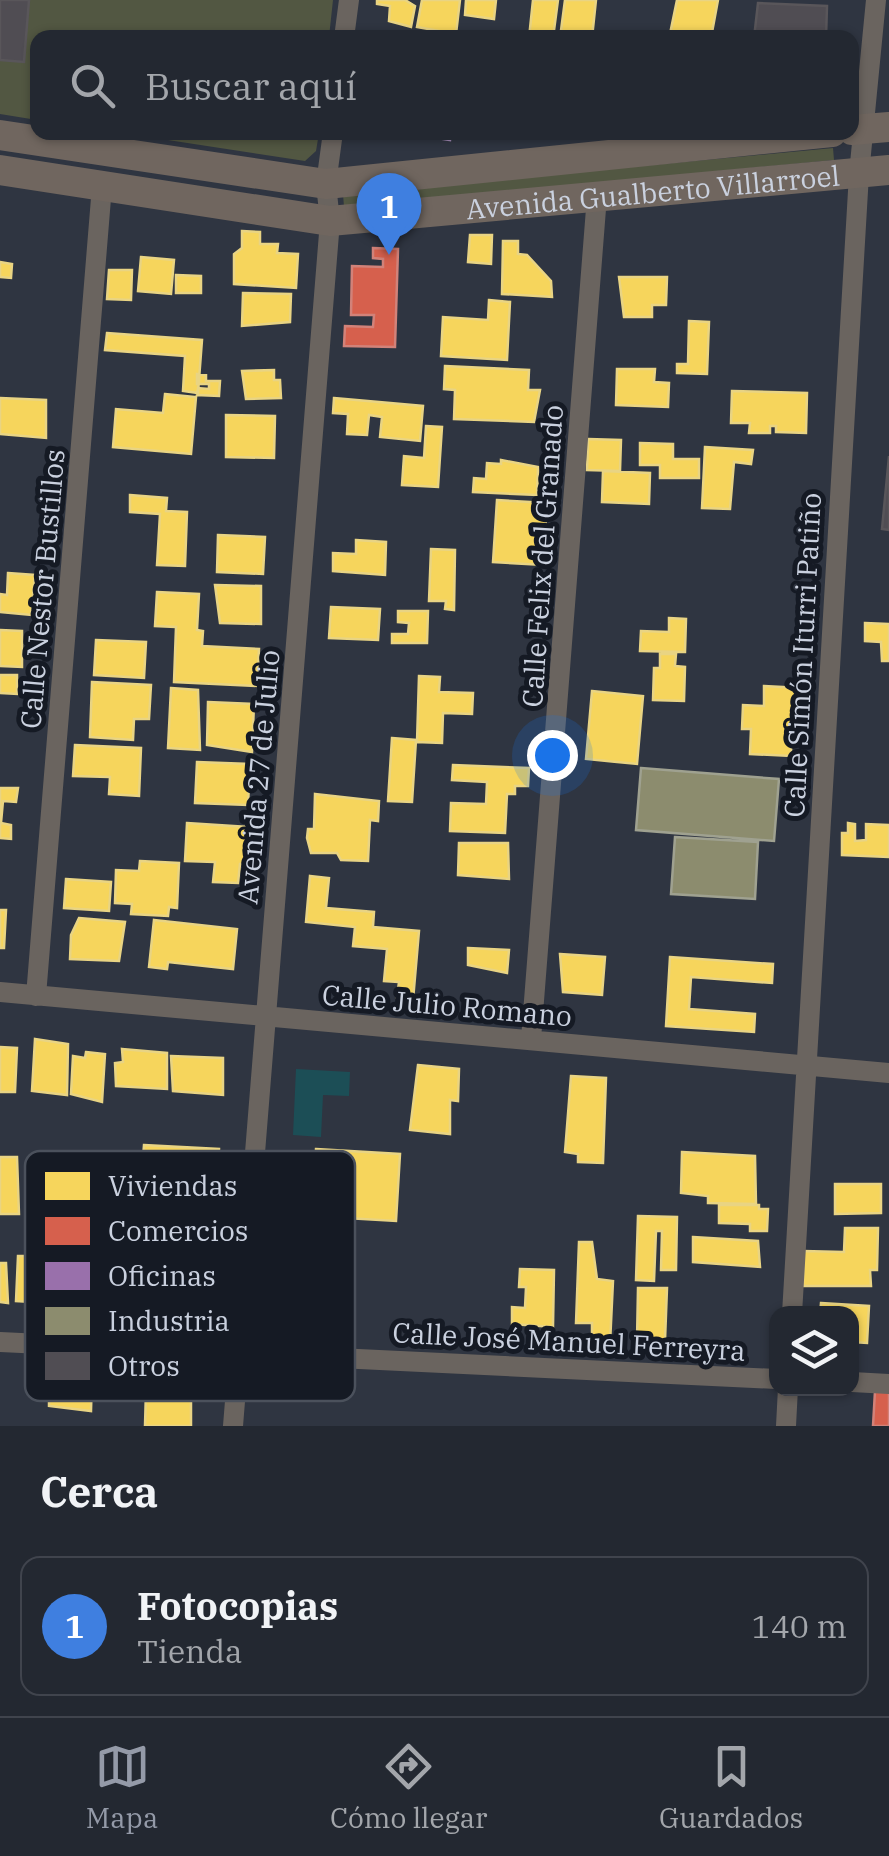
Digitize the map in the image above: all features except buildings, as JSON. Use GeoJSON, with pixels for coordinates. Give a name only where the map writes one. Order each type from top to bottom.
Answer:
{"type":"FeatureCollection","features":[{"type":"Feature","properties":{"kind":"main road","name":"Avenida Gualberto Villarroel"},"geometry":{"type":"LineString","coordinates":[[0,135],[30,140]]}},
{"type":"Feature","properties":{"kind":"main road","name":"Avenida Gualberto Villarroel"},"geometry":{"type":"LineString","coordinates":[[33,140],[326,184],[760,140]]}},
{"type":"Feature","properties":{"kind":"main road","name":"Avenida Gualberto Villarroel"},"geometry":{"type":"LineString","coordinates":[[0,170],[330,221],[874,172]]}},
{"type":"Feature","properties":{"kind":"street"},"geometry":{"type":"LineString","coordinates":[[345,30],[349,0]]}},
{"type":"Feature","properties":{"kind":"street","name":"Calle Simón Iturri Patiño"},"geometry":{"type":"LineString","coordinates":[[792,1306],[805,1066],[874,172],[859,130],[876,0]]}},
{"type":"Feature","properties":{"kind":"street","name":"Avenida 27 de Julio"},"geometry":{"type":"LineString","coordinates":[[255,1151],[330,221],[326,184],[331,140]]}},
{"type":"Feature","properties":{"kind":"street","name":"Calle Nestor Bustillos"},"geometry":{"type":"LineString","coordinates":[[36,996],[102,186]]}},
{"type":"Feature","properties":{"kind":"street","name":"Calle Felix del Granado"},"geometry":{"type":"LineString","coordinates":[[531,1040],[597,196]]}},
{"type":"Feature","properties":{"kind":"street","name":"Calle Julio Romano"},"geometry":{"type":"LineString","coordinates":[[0,992],[889,1073]]}},
{"type":"Feature","properties":{"kind":"street","name":"Calle José Manuel Ferreyra"},"geometry":{"type":"LineString","coordinates":[[0,1342],[25,1343]]}},
{"type":"Feature","properties":{"kind":"street","name":"Calle José Manuel Ferreyra"},"geometry":{"type":"LineString","coordinates":[[355,1359],[769,1379]]}},
{"type":"Feature","properties":{"kind":"street"},"geometry":{"type":"LineString","coordinates":[[859,1382],[889,1384]]}},
{"type":"Feature","properties":{"kind":"street"},"geometry":{"type":"LineString","coordinates":[[786,1426],[788,1396]]}},
{"type":"Feature","properties":{"kind":"street","name":"Avenida 27 de Julio"},"geometry":{"type":"LineString","coordinates":[[232,1426],[234,1401]]}},
{"type":"Feature","properties":{"kind":"green space"},"geometry":{"type":"Polygon","coordinates":[[[0,0],[333,0],[330,30],[30,30],[30,119],[0,114],[0,0]]]}},
{"type":"Feature","properties":{"kind":"green space"},"geometry":{"type":"Polygon","coordinates":[[[168,140],[318,140],[316,151],[305,161],[168,140]]]}},
{"type":"Feature","properties":{"kind":"green space"},"geometry":{"type":"Polygon","coordinates":[[[833,148],[834,160],[344,207],[343,194],[833,148]]]}},
{"type":"Feature","properties":{"kind":"water"},"geometry":{"type":"Polygon","coordinates":[[[296,1069],[350,1072],[349,1096],[323,1095],[321,1137],[293,1135],[296,1069]]]}},
{"type":"Feature","properties":{"kind":"place","name":"Fotocopias"},"geometry":{"type":"Point","coordinates":[389,255]}}]}
